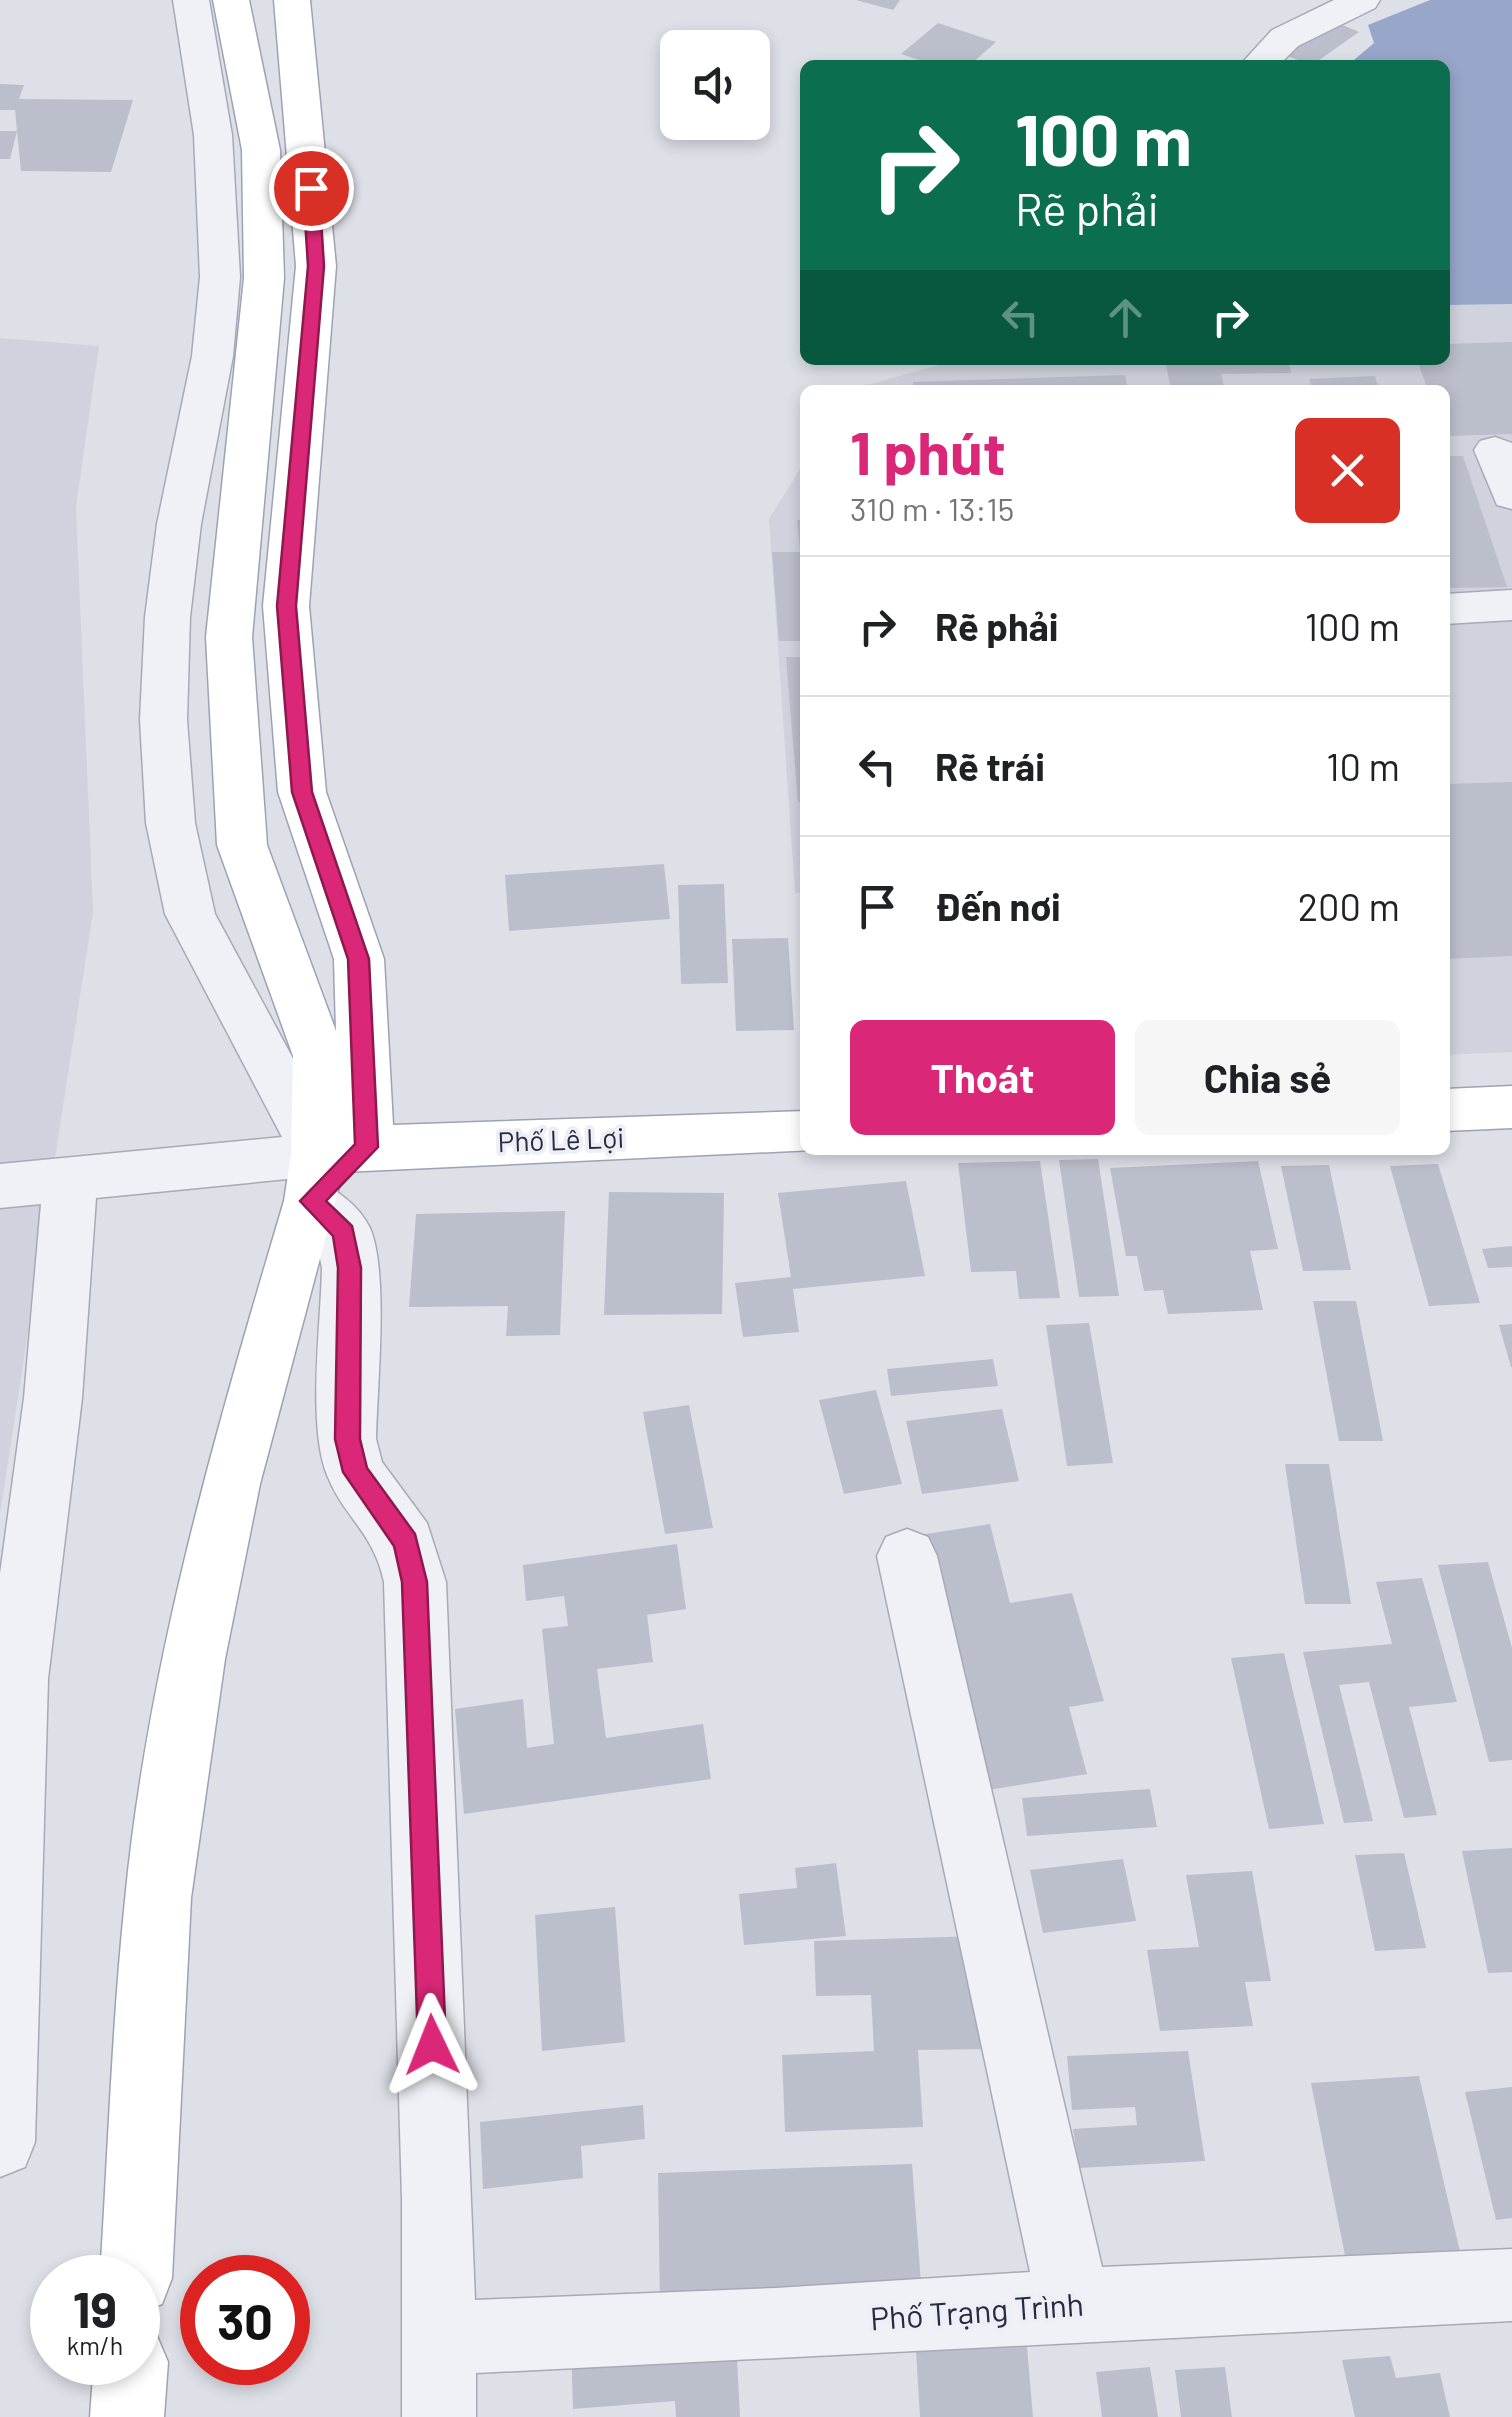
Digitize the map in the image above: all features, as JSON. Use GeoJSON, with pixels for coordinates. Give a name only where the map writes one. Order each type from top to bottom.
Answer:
{"type":"FeatureCollection","features":[{"type":"Feature","properties":{"kind":"main road"},"geometry":{"type":"LineString","coordinates":[[231,0],[262,150],[264,278],[228,637],[242,845],[320,1056],[332,1168]]}},
{"type":"Feature","properties":{"kind":"main road"},"geometry":{"type":"LineString","coordinates":[[137,2255],[158,1898],[194,1659],[230,1484],[332,1168],[358,959],[302,792],[286,606],[316,266],[292,0]]}},
{"type":"Feature","properties":{"kind":"main road"},"geometry":{"type":"LineString","coordinates":[[1450,1110],[1512,1107]]}},
{"type":"Feature","properties":{"kind":"main road","name":"Phố Lê Lợi"},"geometry":{"type":"LineString","coordinates":[[332,1168],[800,1132]]}},
{"type":"Feature","properties":{"kind":"main road"},"geometry":{"type":"LineString","coordinates":[[127,2417],[129,2385]]}},
{"type":"Feature","properties":{"kind":"street"},"geometry":{"type":"LineString","coordinates":[[191,0],[193,37],[210,110],[220,250],[219,304],[178,528],[164,704],[166,784],[179,880],[190,914],[332,1168],[350,1268],[348,1439],[356,1472],[406,1542],[414,1582],[442,2338],[438,2417]]}},
{"type":"Feature","properties":{"kind":"street"},"geometry":{"type":"LineString","coordinates":[[1263,60],[1284,38],[1362,0]]}},
{"type":"Feature","properties":{"kind":"street"},"geometry":{"type":"LineString","coordinates":[[1496,450],[1512,494]]}},
{"type":"Feature","properties":{"kind":"street"},"geometry":{"type":"LineString","coordinates":[[1450,609],[1512,605]]}},
{"type":"Feature","properties":{"kind":"street"},"geometry":{"type":"LineString","coordinates":[[0,1186],[332,1168]]}},
{"type":"Feature","properties":{"kind":"street"},"geometry":{"type":"LineString","coordinates":[[0,2142],[16,1679],[52,1398],[70,1182]]}},
{"type":"Feature","properties":{"kind":"street"},"geometry":{"type":"LineString","coordinates":[[906,1556],[1074,2305]]}},
{"type":"Feature","properties":{"kind":"street","name":"Phố Trạng Trình"},"geometry":{"type":"LineString","coordinates":[[442,2338],[776,2325],[1074,2305],[1512,2285]]}},
{"type":"Feature","properties":{"kind":"shaded area"},"geometry":{"type":"Polygon","coordinates":[[[1512,304],[1512,1052],[1450,1055],[1450,385],[868,385],[939,365],[1450,365],[1450,305],[1512,304]]]}},
{"type":"Feature","properties":{"kind":"shaded area"},"geometry":{"type":"Polygon","coordinates":[[[0,338],[99,346],[76,507],[93,912],[0,1514],[0,338]]]}},
{"type":"Feature","properties":{"kind":"shaded area"},"geometry":{"type":"Polygon","coordinates":[[[800,469],[800,893],[795,893],[769,519],[800,469]]]}},
{"type":"Feature","properties":{"kind":"water"},"geometry":{"type":"Polygon","coordinates":[[[1430,0],[1512,0],[1512,304],[1450,305],[1450,60],[1354,60],[1374,43],[1368,25],[1430,0]]]}},
{"type":"Feature","properties":{"kind":"building"},"geometry":{"type":"Polygon","coordinates":[[[856,0],[900,0],[893,10],[856,0]]]}},
{"type":"Feature","properties":{"kind":"building"},"geometry":{"type":"Polygon","coordinates":[[[1326,18],[1359,32],[1319,60],[1298,60],[1278,53],[1326,18]]]}},
{"type":"Feature","properties":{"kind":"building"},"geometry":{"type":"Polygon","coordinates":[[[938,23],[996,42],[976,60],[919,60],[901,54],[938,23]]]}},
{"type":"Feature","properties":{"kind":"building"},"geometry":{"type":"Polygon","coordinates":[[[0,84],[24,85],[19,99],[133,100],[111,172],[21,171],[15,110],[0,110],[0,84]]]}},
{"type":"Feature","properties":{"kind":"building"},"geometry":{"type":"Polygon","coordinates":[[[0,131],[17,131],[10,159],[0,159],[0,131]]]}},
{"type":"Feature","properties":{"kind":"building"},"geometry":{"type":"Polygon","coordinates":[[[1512,342],[1512,434],[1450,436],[1450,385],[1426,385],[1419,365],[1450,365],[1450,344],[1512,342]]]}},
{"type":"Feature","properties":{"kind":"building"},"geometry":{"type":"Polygon","coordinates":[[[1166,365],[1289,365],[1291,373],[1221,374],[1224,385],[1170,385],[1166,365]]]}},
{"type":"Feature","properties":{"kind":"building"},"geometry":{"type":"Polygon","coordinates":[[[1125,375],[1127,385],[913,385],[913,382],[1125,375]]]}},
{"type":"Feature","properties":{"kind":"building"},"geometry":{"type":"Polygon","coordinates":[[[1375,376],[1378,385],[1311,385],[1309,379],[1375,376]]]}},
{"type":"Feature","properties":{"kind":"building"},"geometry":{"type":"Polygon","coordinates":[[[1450,456],[1463,456],[1507,587],[1450,588],[1450,456]]]}},
{"type":"Feature","properties":{"kind":"building"},"geometry":{"type":"Polygon","coordinates":[[[772,552],[800,552],[800,641],[779,641],[772,552]]]}},
{"type":"Feature","properties":{"kind":"building"},"geometry":{"type":"Polygon","coordinates":[[[786,657],[800,657],[798,802],[786,657]]]}},
{"type":"Feature","properties":{"kind":"building"},"geometry":{"type":"Polygon","coordinates":[[[1512,782],[1512,956],[1450,959],[1450,784],[1512,782]]]}},
{"type":"Feature","properties":{"kind":"building"},"geometry":{"type":"Polygon","coordinates":[[[664,864],[670,919],[509,931],[505,875],[664,864]]]}},
{"type":"Feature","properties":{"kind":"building"},"geometry":{"type":"Polygon","coordinates":[[[724,884],[728,983],[681,984],[678,885],[724,884]]]}},
{"type":"Feature","properties":{"kind":"building"},"geometry":{"type":"Polygon","coordinates":[[[788,938],[794,1030],[736,1031],[732,939],[788,938]]]}},
{"type":"Feature","properties":{"kind":"building"},"geometry":{"type":"Polygon","coordinates":[[[1098,1159],[1119,1296],[1079,1297],[1059,1160],[1098,1159]]]}},
{"type":"Feature","properties":{"kind":"building"},"geometry":{"type":"Polygon","coordinates":[[[1040,1161],[1060,1298],[1019,1299],[1016,1271],[971,1272],[958,1163],[1040,1161]]]}},
{"type":"Feature","properties":{"kind":"building"},"geometry":{"type":"Polygon","coordinates":[[[1258,1161],[1278,1249],[1250,1251],[1263,1310],[1168,1314],[1163,1290],[1144,1291],[1137,1256],[1126,1256],[1110,1168],[1258,1161]]]}},
{"type":"Feature","properties":{"kind":"building"},"geometry":{"type":"Polygon","coordinates":[[[1438,1164],[1480,1303],[1429,1306],[1390,1166],[1438,1164]]]}},
{"type":"Feature","properties":{"kind":"building"},"geometry":{"type":"Polygon","coordinates":[[[1329,1165],[1351,1270],[1303,1271],[1281,1166],[1329,1165]]]}},
{"type":"Feature","properties":{"kind":"building"},"geometry":{"type":"Polygon","coordinates":[[[906,1181],[925,1276],[793,1289],[799,1332],[743,1337],[735,1283],[791,1277],[778,1193],[906,1181]]]}},
{"type":"Feature","properties":{"kind":"building"},"geometry":{"type":"Polygon","coordinates":[[[609,1192],[724,1193],[722,1314],[604,1315],[609,1192]]]}},
{"type":"Feature","properties":{"kind":"building"},"geometry":{"type":"Polygon","coordinates":[[[565,1211],[560,1335],[506,1336],[508,1306],[409,1307],[416,1214],[565,1211]]]}},
{"type":"Feature","properties":{"kind":"building"},"geometry":{"type":"Polygon","coordinates":[[[1512,1246],[1512,1267],[1488,1268],[1482,1249],[1512,1246]]]}},
{"type":"Feature","properties":{"kind":"building"},"geometry":{"type":"Polygon","coordinates":[[[1313,1301],[1356,1301],[1383,1441],[1339,1441],[1313,1301]]]}},
{"type":"Feature","properties":{"kind":"building"},"geometry":{"type":"Polygon","coordinates":[[[1089,1323],[1113,1463],[1067,1466],[1046,1325],[1089,1323]]]}},
{"type":"Feature","properties":{"kind":"building"},"geometry":{"type":"Polygon","coordinates":[[[1512,1324],[1512,1367],[1511,1367],[1499,1325],[1512,1324]]]}},
{"type":"Feature","properties":{"kind":"building"},"geometry":{"type":"Polygon","coordinates":[[[993,1359],[998,1386],[891,1396],[887,1369],[993,1359]]]}},
{"type":"Feature","properties":{"kind":"building"},"geometry":{"type":"Polygon","coordinates":[[[876,1390],[902,1484],[844,1494],[819,1400],[876,1390]]]}},
{"type":"Feature","properties":{"kind":"building"},"geometry":{"type":"Polygon","coordinates":[[[689,1405],[713,1528],[665,1534],[643,1412],[689,1405]]]}},
{"type":"Feature","properties":{"kind":"building"},"geometry":{"type":"Polygon","coordinates":[[[1002,1409],[1019,1481],[922,1494],[906,1421],[1002,1409]]]}},
{"type":"Feature","properties":{"kind":"building"},"geometry":{"type":"Polygon","coordinates":[[[1285,1464],[1329,1464],[1351,1604],[1305,1604],[1285,1464]]]}},
{"type":"Feature","properties":{"kind":"building"},"geometry":{"type":"Polygon","coordinates":[[[990,1524],[1010,1603],[1072,1593],[1104,1701],[1069,1707],[1087,1774],[982,1791],[920,1535],[990,1524]]]}},
{"type":"Feature","properties":{"kind":"building"},"geometry":{"type":"Polygon","coordinates":[[[677,1544],[686,1609],[647,1615],[653,1662],[597,1669],[606,1738],[703,1724],[711,1779],[464,1814],[455,1709],[523,1699],[527,1748],[554,1744],[542,1629],[568,1626],[564,1596],[526,1601],[523,1565],[677,1544]]]}},
{"type":"Feature","properties":{"kind":"building"},"geometry":{"type":"Polygon","coordinates":[[[1488,1562],[1512,1648],[1512,1760],[1489,1762],[1438,1565],[1488,1562]]]}},
{"type":"Feature","properties":{"kind":"building"},"geometry":{"type":"Polygon","coordinates":[[[1422,1578],[1457,1702],[1409,1707],[1437,1815],[1404,1818],[1369,1682],[1339,1685],[1373,1821],[1344,1823],[1303,1652],[1392,1644],[1376,1582],[1422,1578]]]}},
{"type":"Feature","properties":{"kind":"building"},"geometry":{"type":"Polygon","coordinates":[[[1284,1653],[1324,1824],[1269,1829],[1231,1658],[1284,1653]]]}},
{"type":"Feature","properties":{"kind":"building"},"geometry":{"type":"Polygon","coordinates":[[[1150,1789],[1157,1827],[1027,1836],[1022,1798],[1150,1789]]]}},
{"type":"Feature","properties":{"kind":"building"},"geometry":{"type":"Polygon","coordinates":[[[1512,1848],[1512,1972],[1488,1973],[1462,1851],[1512,1848]]]}},
{"type":"Feature","properties":{"kind":"building"},"geometry":{"type":"Polygon","coordinates":[[[1404,1853],[1426,1948],[1375,1951],[1355,1855],[1404,1853]]]}},
{"type":"Feature","properties":{"kind":"building"},"geometry":{"type":"Polygon","coordinates":[[[1123,1859],[1136,1921],[1043,1933],[1030,1870],[1123,1859]]]}},
{"type":"Feature","properties":{"kind":"building"},"geometry":{"type":"Polygon","coordinates":[[[836,1863],[846,1936],[744,1945],[739,1894],[797,1888],[795,1868],[836,1863]]]}},
{"type":"Feature","properties":{"kind":"building"},"geometry":{"type":"Polygon","coordinates":[[[1252,1871],[1271,1981],[1245,1982],[1253,2026],[1160,2031],[1147,1950],[1199,1947],[1186,1875],[1252,1871]]]}},
{"type":"Feature","properties":{"kind":"building"},"geometry":{"type":"Polygon","coordinates":[[[615,1907],[625,2042],[542,2051],[535,1915],[615,1907]]]}},
{"type":"Feature","properties":{"kind":"building"},"geometry":{"type":"Polygon","coordinates":[[[978,1936],[987,2049],[918,2050],[923,2127],[785,2132],[782,2055],[874,2051],[871,1995],[816,1996],[814,1941],[978,1936]]]}},
{"type":"Feature","properties":{"kind":"building"},"geometry":{"type":"Polygon","coordinates":[[[1188,2051],[1205,2161],[1079,2168],[1073,2129],[1137,2125],[1135,2107],[1072,2110],[1067,2056],[1188,2051]]]}},
{"type":"Feature","properties":{"kind":"building"},"geometry":{"type":"Polygon","coordinates":[[[1419,2076],[1465,2273],[1350,2281],[1311,2083],[1419,2076]]]}},
{"type":"Feature","properties":{"kind":"building"},"geometry":{"type":"Polygon","coordinates":[[[1512,2087],[1512,2218],[1496,2220],[1465,2092],[1512,2087]]]}},
{"type":"Feature","properties":{"kind":"building"},"geometry":{"type":"Polygon","coordinates":[[[643,2105],[645,2139],[581,2146],[583,2178],[483,2189],[480,2122],[643,2105]]]}},
{"type":"Feature","properties":{"kind":"building"},"geometry":{"type":"Polygon","coordinates":[[[912,2164],[922,2296],[660,2307],[658,2173],[912,2164]]]}},
{"type":"Feature","properties":{"kind":"building"},"geometry":{"type":"Polygon","coordinates":[[[571,2344],[737,2358],[740,2417],[676,2417],[675,2401],[573,2409],[571,2344]]]}},
{"type":"Feature","properties":{"kind":"building"},"geometry":{"type":"Polygon","coordinates":[[[1027,2347],[1033,2417],[920,2417],[916,2351],[1027,2347]]]}},
{"type":"Feature","properties":{"kind":"building"},"geometry":{"type":"Polygon","coordinates":[[[1390,2356],[1396,2378],[1440,2373],[1450,2417],[1355,2417],[1342,2360],[1390,2356]]]}},
{"type":"Feature","properties":{"kind":"building"},"geometry":{"type":"Polygon","coordinates":[[[1150,2367],[1158,2417],[1102,2417],[1096,2372],[1150,2367]]]}},
{"type":"Feature","properties":{"kind":"building"},"geometry":{"type":"Polygon","coordinates":[[[1225,2367],[1232,2417],[1181,2417],[1175,2370],[1225,2367]]]}},
{"type":"Feature","properties":{"kind":"route"},"geometry":{"type":"LineString","coordinates":[[311,188],[316,266],[286,606],[302,792],[358,959],[366,1147],[311,1201],[344,1232],[350,1268],[348,1439],[356,1472],[385,1507],[406,1542],[414,1582],[432,2045]]}}]}
